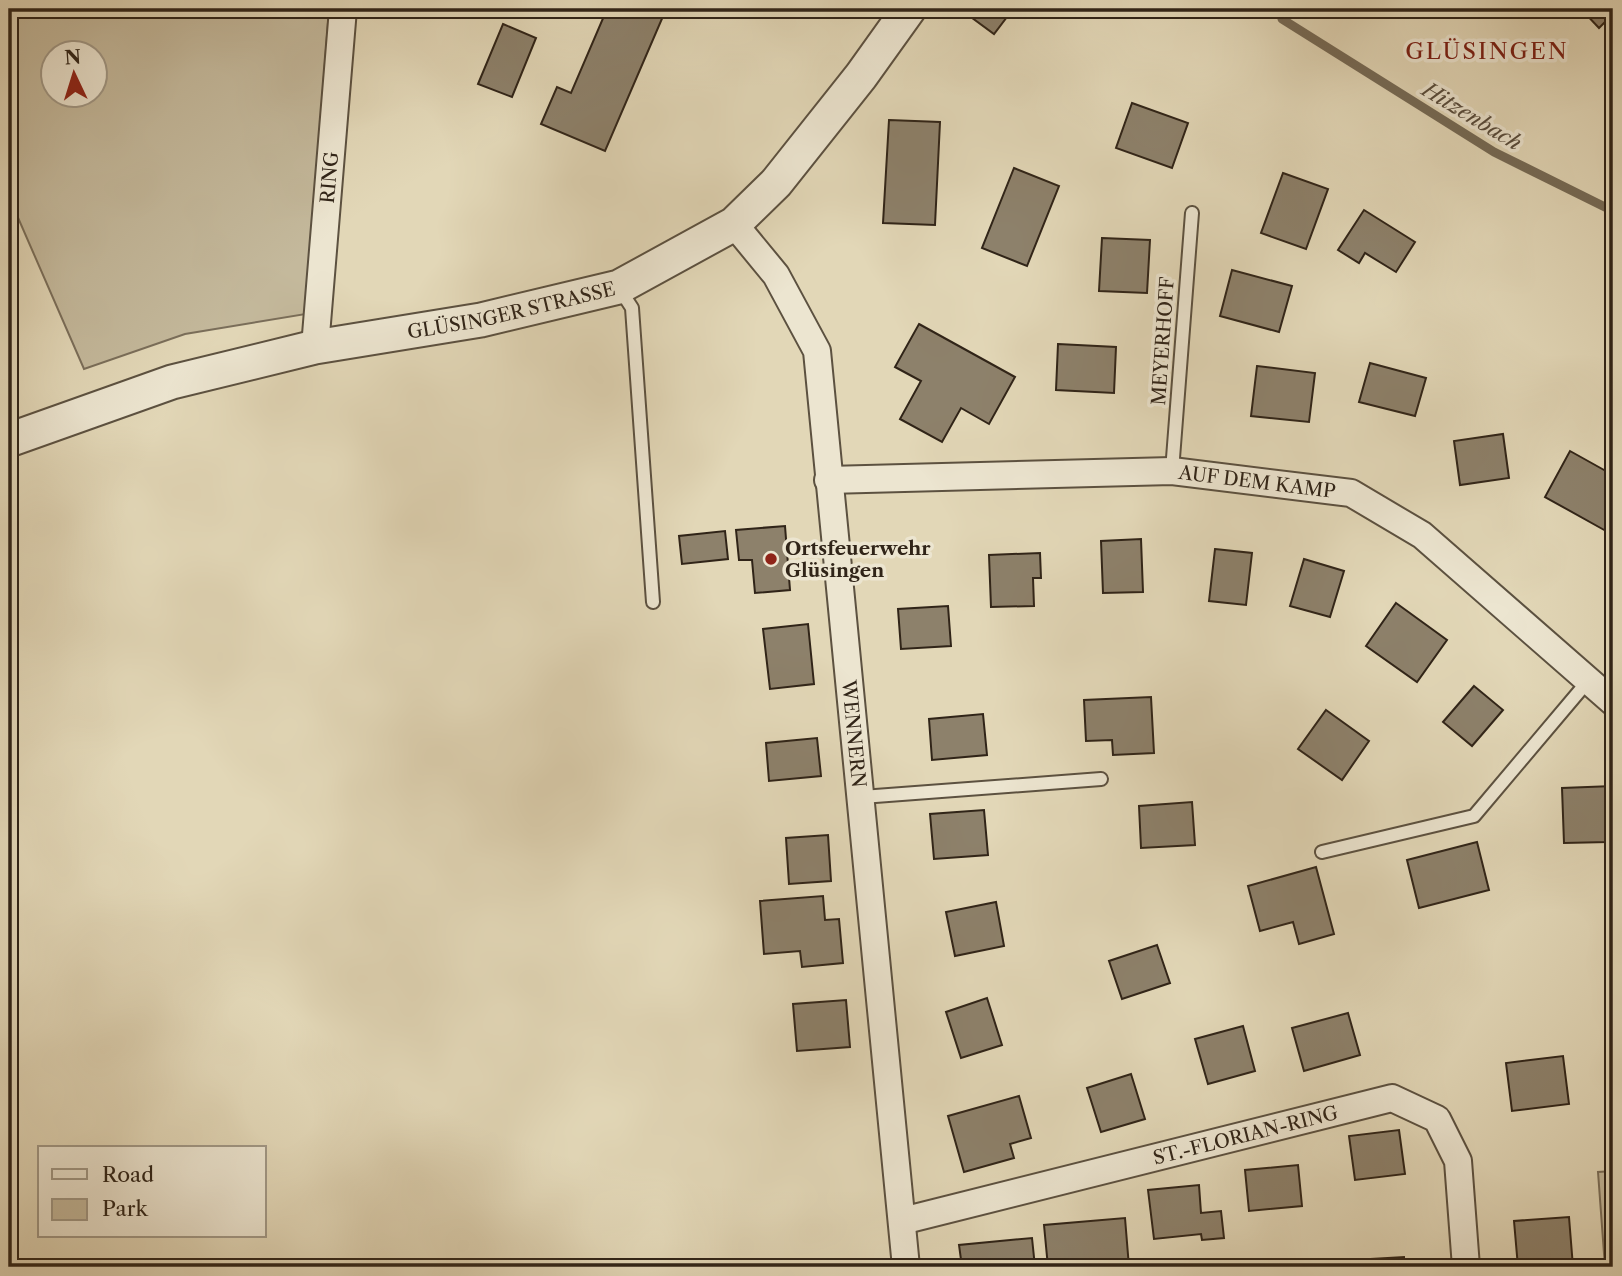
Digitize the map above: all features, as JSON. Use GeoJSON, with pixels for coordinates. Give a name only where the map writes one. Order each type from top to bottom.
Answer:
{"type":"FeatureCollection","features":[{"type":"Feature","properties":{"kind":"street","name":"RING"},"geometry":{"type":"LineString","coordinates":[[315,347],[344,9]]}},
{"type":"Feature","properties":{"kind":"street","name":"GLÜSINGER STRASSE"},"geometry":{"type":"LineString","coordinates":[[9,440],[172,382],[315,347],[481,320],[619,287],[734,224],[776,183],[861,76],[909,9]]}},
{"type":"Feature","properties":{"kind":"street","name":"WENNERN"},"geometry":{"type":"LineString","coordinates":[[734,224],[776,275],[817,351],[906,1267]]}},
{"type":"Feature","properties":{"kind":"street","name":"AUF DEM KAMP"},"geometry":{"type":"LineString","coordinates":[[828,480],[1172,471],[1351,493],[1422,535],[1613,702]]}},
{"type":"Feature","properties":{"kind":"street","name":"ST.-FLORIAN-RING"},"geometry":{"type":"LineString","coordinates":[[902,1221],[1392,1098],[1437,1119],[1458,1161],[1466,1267]]}},
{"type":"Feature","properties":{"kind":"lane","name":"MEYERHOFF"},"geometry":{"type":"LineString","coordinates":[[1172,471],[1192,212]]}},
{"type":"Feature","properties":{"kind":"lane"},"geometry":{"type":"LineString","coordinates":[[619,287],[632,308],[653,602]]}},
{"type":"Feature","properties":{"kind":"lane"},"geometry":{"type":"LineString","coordinates":[[1322,852],[1474,816],[1588,681]]}},
{"type":"Feature","properties":{"kind":"lane"},"geometry":{"type":"LineString","coordinates":[[862,797],[1101,779]]}},
{"type":"Feature","properties":{"kind":"green space"},"geometry":{"type":"Polygon","coordinates":[[[9,9],[329,9],[306,314],[185,334],[84,369],[9,197],[9,9]]]}},
{"type":"Feature","properties":{"kind":"green space"},"geometry":{"type":"Polygon","coordinates":[[[1613,1171],[1613,1267],[1605,1267],[1598,1172],[1613,1171]]]}},
{"type":"Feature","properties":{"kind":"building"},"geometry":{"type":"Polygon","coordinates":[[[607,9],[652,9],[664,14],[605,151],[541,124],[557,87],[571,93],[607,9]]]}},
{"type":"Feature","properties":{"kind":"building"},"geometry":{"type":"Polygon","coordinates":[[[960,9],[1013,9],[994,34],[960,9]]]}},
{"type":"Feature","properties":{"kind":"building"},"geometry":{"type":"Polygon","coordinates":[[[1581,9],[1613,9],[1613,27],[1607,20],[1599,28],[1581,9]]]}},
{"type":"Feature","properties":{"kind":"building"},"geometry":{"type":"Polygon","coordinates":[[[503,24],[536,38],[512,97],[478,84],[503,24]]]}},
{"type":"Feature","properties":{"kind":"building"},"geometry":{"type":"Polygon","coordinates":[[[1132,103],[1188,123],[1172,168],[1116,148],[1132,103]]]}},
{"type":"Feature","properties":{"kind":"building"},"geometry":{"type":"Polygon","coordinates":[[[889,120],[940,122],[935,225],[883,223],[889,120]]]}},
{"type":"Feature","properties":{"kind":"building"},"geometry":{"type":"Polygon","coordinates":[[[1014,168],[1059,186],[1027,266],[982,248],[1014,168]]]}},
{"type":"Feature","properties":{"kind":"building"},"geometry":{"type":"Polygon","coordinates":[[[1283,173],[1328,189],[1306,249],[1261,233],[1283,173]]]}},
{"type":"Feature","properties":{"kind":"building"},"geometry":{"type":"Polygon","coordinates":[[[1364,210],[1415,242],[1396,272],[1365,253],[1359,263],[1338,250],[1364,210]]]}},
{"type":"Feature","properties":{"kind":"building"},"geometry":{"type":"Polygon","coordinates":[[[1102,238],[1150,240],[1147,293],[1099,291],[1102,238]]]}},
{"type":"Feature","properties":{"kind":"building"},"geometry":{"type":"Polygon","coordinates":[[[1232,270],[1292,286],[1279,332],[1220,316],[1232,270]]]}},
{"type":"Feature","properties":{"kind":"building"},"geometry":{"type":"Polygon","coordinates":[[[919,324],[1015,377],[989,424],[961,408],[942,442],[900,419],[921,381],[895,367],[919,324]]]}},
{"type":"Feature","properties":{"kind":"building"},"geometry":{"type":"Polygon","coordinates":[[[1058,344],[1116,347],[1114,393],[1056,390],[1058,344]]]}},
{"type":"Feature","properties":{"kind":"building"},"geometry":{"type":"Polygon","coordinates":[[[1370,363],[1426,378],[1415,416],[1359,402],[1370,363]]]}},
{"type":"Feature","properties":{"kind":"building"},"geometry":{"type":"Polygon","coordinates":[[[1257,366],[1315,373],[1309,422],[1251,416],[1257,366]]]}},
{"type":"Feature","properties":{"kind":"building"},"geometry":{"type":"Polygon","coordinates":[[[1503,434],[1509,478],[1460,485],[1454,441],[1503,434]]]}},
{"type":"Feature","properties":{"kind":"building"},"geometry":{"type":"Polygon","coordinates":[[[1570,451],[1613,475],[1613,518],[1606,531],[1545,497],[1570,451]]]}},
{"type":"Feature","properties":{"kind":"building"},"geometry":{"type":"Polygon","coordinates":[[[785,526],[790,590],[755,593],[752,560],[739,560],[736,530],[785,526]]]}},
{"type":"Feature","properties":{"kind":"building"},"geometry":{"type":"Polygon","coordinates":[[[725,531],[728,559],[682,564],[679,536],[725,531]]]}},
{"type":"Feature","properties":{"kind":"building"},"geometry":{"type":"Polygon","coordinates":[[[1141,539],[1143,592],[1103,593],[1101,541],[1141,539]]]}},
{"type":"Feature","properties":{"kind":"building"},"geometry":{"type":"Polygon","coordinates":[[[1215,549],[1252,553],[1246,605],[1209,601],[1215,549]]]}},
{"type":"Feature","properties":{"kind":"building"},"geometry":{"type":"Polygon","coordinates":[[[1040,553],[1041,578],[1033,578],[1034,606],[991,607],[989,555],[1040,553]]]}},
{"type":"Feature","properties":{"kind":"building"},"geometry":{"type":"Polygon","coordinates":[[[1304,559],[1344,571],[1330,617],[1290,606],[1304,559]]]}},
{"type":"Feature","properties":{"kind":"building"},"geometry":{"type":"Polygon","coordinates":[[[1396,603],[1447,640],[1417,682],[1366,646],[1396,603]]]}},
{"type":"Feature","properties":{"kind":"building"},"geometry":{"type":"Polygon","coordinates":[[[948,606],[951,646],[901,649],[898,609],[948,606]]]}},
{"type":"Feature","properties":{"kind":"building"},"geometry":{"type":"Polygon","coordinates":[[[808,624],[814,684],[770,689],[763,629],[808,624]]]}},
{"type":"Feature","properties":{"kind":"building"},"geometry":{"type":"Polygon","coordinates":[[[1474,686],[1503,710],[1472,746],[1443,722],[1474,686]]]}},
{"type":"Feature","properties":{"kind":"building"},"geometry":{"type":"Polygon","coordinates":[[[1151,697],[1154,753],[1113,755],[1112,740],[1086,741],[1084,700],[1151,697]]]}},
{"type":"Feature","properties":{"kind":"building"},"geometry":{"type":"Polygon","coordinates":[[[1326,710],[1369,741],[1342,780],[1298,749],[1326,710]]]}},
{"type":"Feature","properties":{"kind":"building"},"geometry":{"type":"Polygon","coordinates":[[[983,714],[987,755],[932,760],[929,719],[983,714]]]}},
{"type":"Feature","properties":{"kind":"building"},"geometry":{"type":"Polygon","coordinates":[[[817,738],[821,776],[769,781],[766,743],[817,738]]]}},
{"type":"Feature","properties":{"kind":"building"},"geometry":{"type":"Polygon","coordinates":[[[1613,786],[1613,829],[1607,829],[1608,842],[1564,843],[1562,788],[1613,786]]]}},
{"type":"Feature","properties":{"kind":"building"},"geometry":{"type":"Polygon","coordinates":[[[1192,802],[1195,845],[1141,848],[1139,806],[1192,802]]]}},
{"type":"Feature","properties":{"kind":"building"},"geometry":{"type":"Polygon","coordinates":[[[984,810],[988,855],[934,859],[930,814],[984,810]]]}},
{"type":"Feature","properties":{"kind":"building"},"geometry":{"type":"Polygon","coordinates":[[[828,835],[831,881],[789,884],[786,838],[828,835]]]}},
{"type":"Feature","properties":{"kind":"building"},"geometry":{"type":"Polygon","coordinates":[[[1477,842],[1489,890],[1419,908],[1407,860],[1477,842]]]}},
{"type":"Feature","properties":{"kind":"building"},"geometry":{"type":"Polygon","coordinates":[[[1316,867],[1334,934],[1299,944],[1293,922],[1260,931],[1248,886],[1316,867]]]}},
{"type":"Feature","properties":{"kind":"building"},"geometry":{"type":"Polygon","coordinates":[[[823,896],[825,920],[839,919],[843,963],[802,967],[800,951],[764,954],[760,901],[823,896]]]}},
{"type":"Feature","properties":{"kind":"building"},"geometry":{"type":"Polygon","coordinates":[[[996,902],[1004,946],[955,956],[946,912],[996,902]]]}},
{"type":"Feature","properties":{"kind":"building"},"geometry":{"type":"Polygon","coordinates":[[[1157,945],[1170,983],[1122,999],[1109,961],[1157,945]]]}},
{"type":"Feature","properties":{"kind":"building"},"geometry":{"type":"Polygon","coordinates":[[[987,998],[1002,1045],[961,1058],[946,1012],[987,998]]]}},
{"type":"Feature","properties":{"kind":"building"},"geometry":{"type":"Polygon","coordinates":[[[846,1000],[850,1047],[797,1051],[793,1004],[846,1000]]]}},
{"type":"Feature","properties":{"kind":"building"},"geometry":{"type":"Polygon","coordinates":[[[1348,1013],[1360,1055],[1304,1071],[1292,1028],[1348,1013]]]}},
{"type":"Feature","properties":{"kind":"building"},"geometry":{"type":"Polygon","coordinates":[[[1243,1026],[1255,1071],[1208,1084],[1195,1039],[1243,1026]]]}},
{"type":"Feature","properties":{"kind":"building"},"geometry":{"type":"Polygon","coordinates":[[[1563,1056],[1569,1104],[1512,1111],[1506,1063],[1563,1056]]]}},
{"type":"Feature","properties":{"kind":"building"},"geometry":{"type":"Polygon","coordinates":[[[1131,1074],[1145,1119],[1101,1132],[1087,1088],[1131,1074]]]}},
{"type":"Feature","properties":{"kind":"building"},"geometry":{"type":"Polygon","coordinates":[[[1019,1096],[1031,1138],[1010,1144],[1014,1158],[964,1172],[948,1116],[1019,1096]]]}},
{"type":"Feature","properties":{"kind":"building"},"geometry":{"type":"Polygon","coordinates":[[[1399,1130],[1405,1174],[1355,1180],[1349,1136],[1399,1130]]]}},
{"type":"Feature","properties":{"kind":"building"},"geometry":{"type":"Polygon","coordinates":[[[1298,1165],[1302,1206],[1249,1211],[1245,1170],[1298,1165]]]}},
{"type":"Feature","properties":{"kind":"building"},"geometry":{"type":"Polygon","coordinates":[[[1199,1185],[1201,1213],[1221,1211],[1224,1238],[1202,1240],[1201,1234],[1154,1239],[1148,1190],[1199,1185]]]}},
{"type":"Feature","properties":{"kind":"building"},"geometry":{"type":"Polygon","coordinates":[[[1569,1217],[1573,1267],[1518,1267],[1514,1221],[1569,1217]]]}},
{"type":"Feature","properties":{"kind":"building"},"geometry":{"type":"Polygon","coordinates":[[[1125,1218],[1129,1267],[1048,1267],[1044,1225],[1125,1218]]]}},
{"type":"Feature","properties":{"kind":"building"},"geometry":{"type":"Polygon","coordinates":[[[1032,1238],[1035,1267],[962,1267],[959,1245],[1032,1238]]]}},
{"type":"Feature","properties":{"kind":"building"},"geometry":{"type":"Polygon","coordinates":[[[1404,1257],[1405,1267],[1355,1267],[1354,1260],[1404,1257]]]}},
{"type":"Feature","properties":{"kind":"waterway","name":"Hitzenbach"},"geometry":{"type":"LineString","coordinates":[[1282,19],[1494,152],[1613,211]]}},
{"type":"Feature","properties":{"kind":"place","name":"Ortsfeuerwehr Glüsingen"},"geometry":{"type":"Point","coordinates":[771,559]}},
{"type":"Feature","properties":{"kind":"district","name":"GLÜSINGEN"},"geometry":{"type":"Point","coordinates":[1487,51]}}]}
